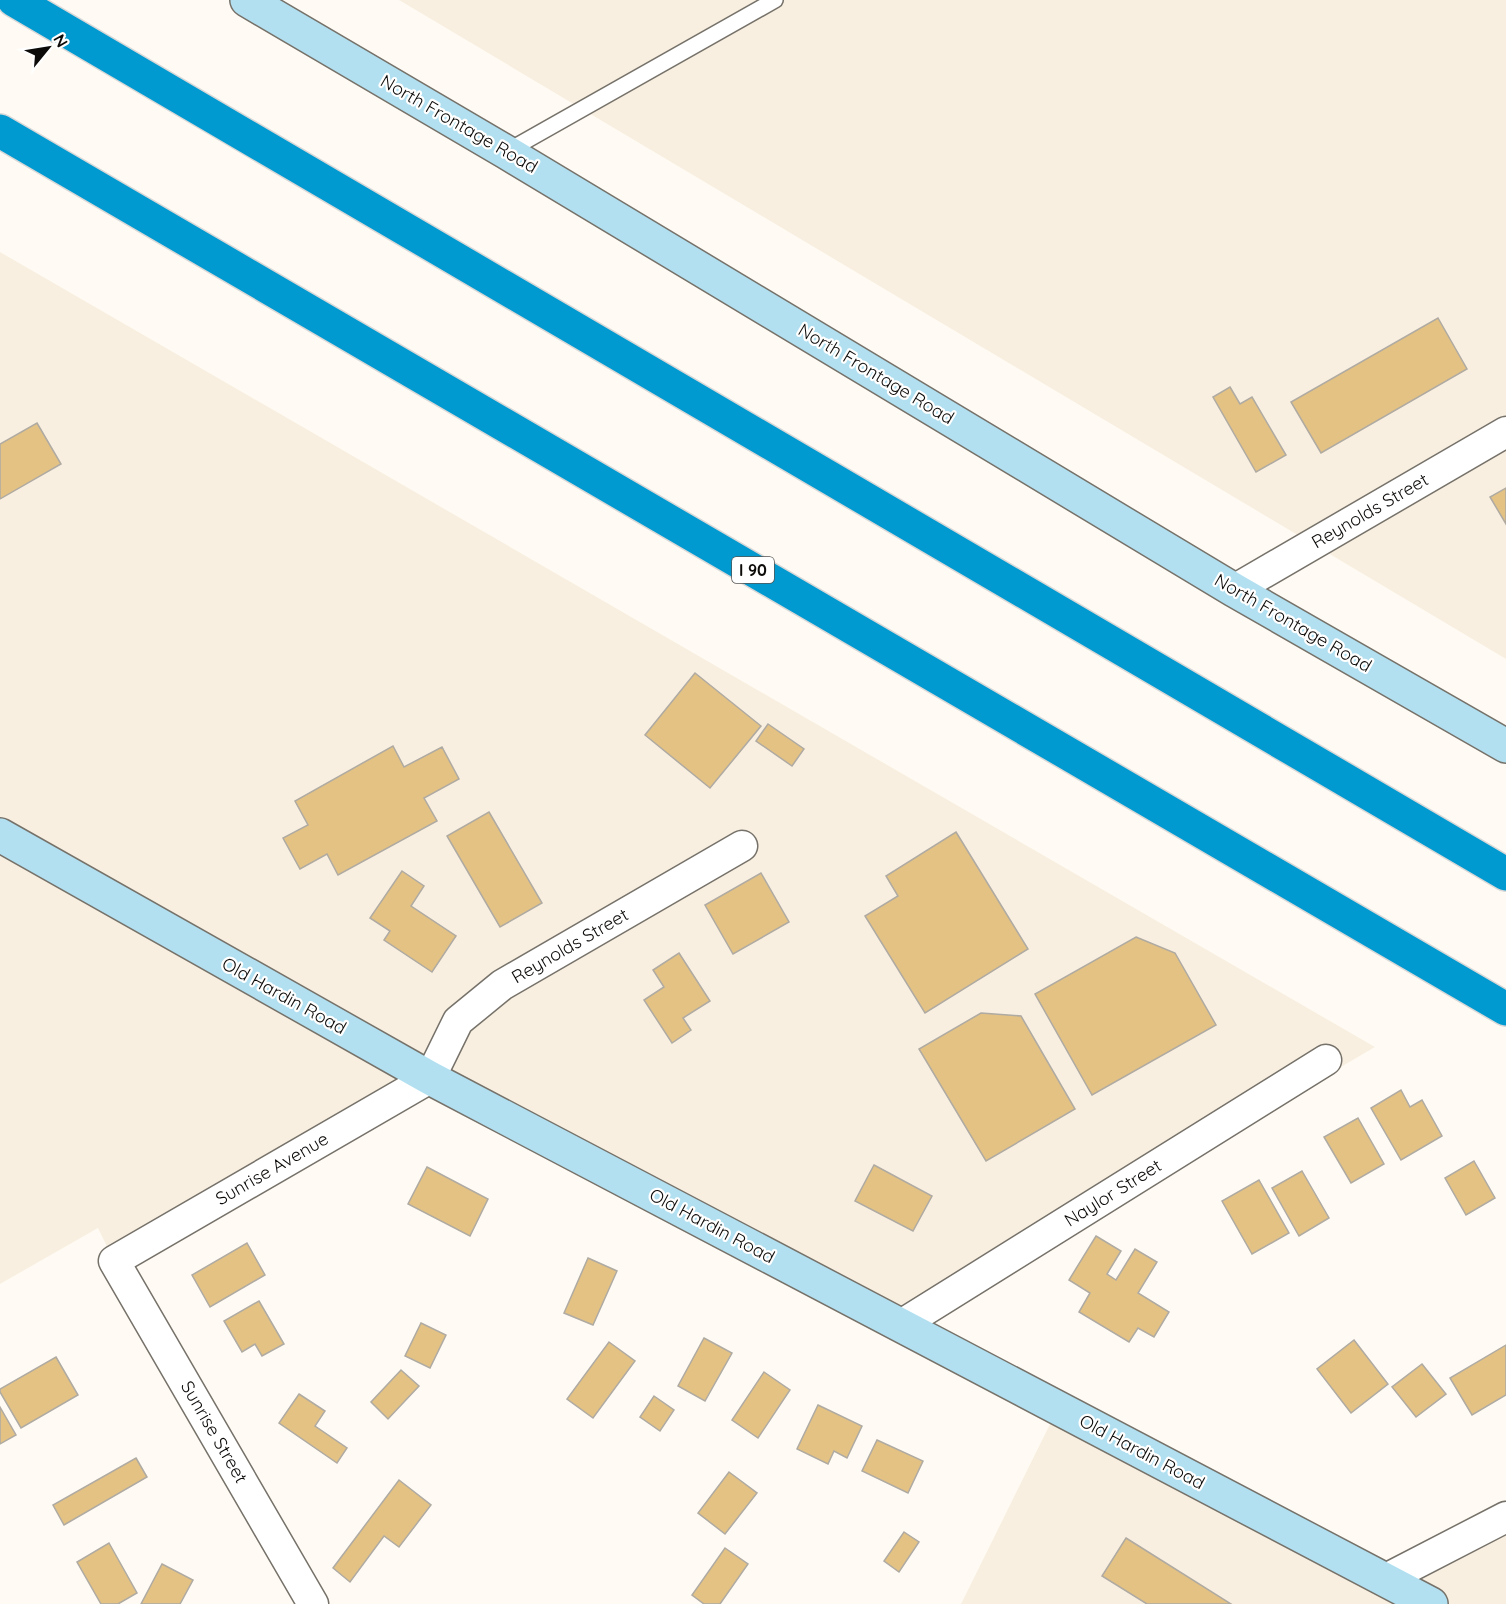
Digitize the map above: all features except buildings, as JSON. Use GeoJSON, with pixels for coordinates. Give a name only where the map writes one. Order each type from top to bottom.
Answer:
{"type":"FeatureCollection","features":[{"type":"Feature","properties":{"kind":"highway"},"geometry":{"type":"LineString","coordinates":[[14,0],[1506,874]]}},
{"type":"Feature","properties":{"kind":"highway","name":"I 90"},"geometry":{"type":"LineString","coordinates":[[0,131],[1506,1009]]}},
{"type":"Feature","properties":{"kind":"main road","name":"North Frontage Road"},"geometry":{"type":"LineString","coordinates":[[247,0],[506,152],[1234,590],[1506,746]]}},
{"type":"Feature","properties":{"kind":"main road","name":"Old Hardin Road"},"geometry":{"type":"LineString","coordinates":[[0,835],[430,1078],[1431,1604]]}},
{"type":"Feature","properties":{"kind":"street","name":"Reynolds Street"},"geometry":{"type":"LineString","coordinates":[[1234,590],[1506,432]]}},
{"type":"Feature","properties":{"kind":"street","name":"Reynolds Street"},"geometry":{"type":"LineString","coordinates":[[430,1078],[458,1021],[502,985],[742,846]]}},
{"type":"Feature","properties":{"kind":"street","name":"Naylor Street"},"geometry":{"type":"LineString","coordinates":[[901,1325],[1326,1060]]}},
{"type":"Feature","properties":{"kind":"street","name":"Sunrise Avenue"},"geometry":{"type":"LineString","coordinates":[[114,1260],[430,1078]]}},
{"type":"Feature","properties":{"kind":"street","name":"Sunrise Street"},"geometry":{"type":"LineString","coordinates":[[114,1260],[313,1604]]}},
{"type":"Feature","properties":{"kind":"street"},"geometry":{"type":"LineString","coordinates":[[1386,1579],[1506,1517]]}},
{"type":"Feature","properties":{"kind":"lane"},"geometry":{"type":"LineString","coordinates":[[506,152],[775,0]]}},
{"type":"Feature","properties":{"kind":"shaded area"},"geometry":{"type":"Polygon","coordinates":[[[399,0],[1506,0],[1506,659],[399,0]]]}},
{"type":"Feature","properties":{"kind":"shaded area"},"geometry":{"type":"Polygon","coordinates":[[[0,252],[1375,1047],[901,1325],[430,1078],[114,1261],[98,1228],[0,1284],[0,252]]]}},
{"type":"Feature","properties":{"kind":"shaded area"},"geometry":{"type":"Polygon","coordinates":[[[1058,1408],[1385,1579],[1506,1517],[1506,1604],[961,1604],[1058,1408]]]}}]}
